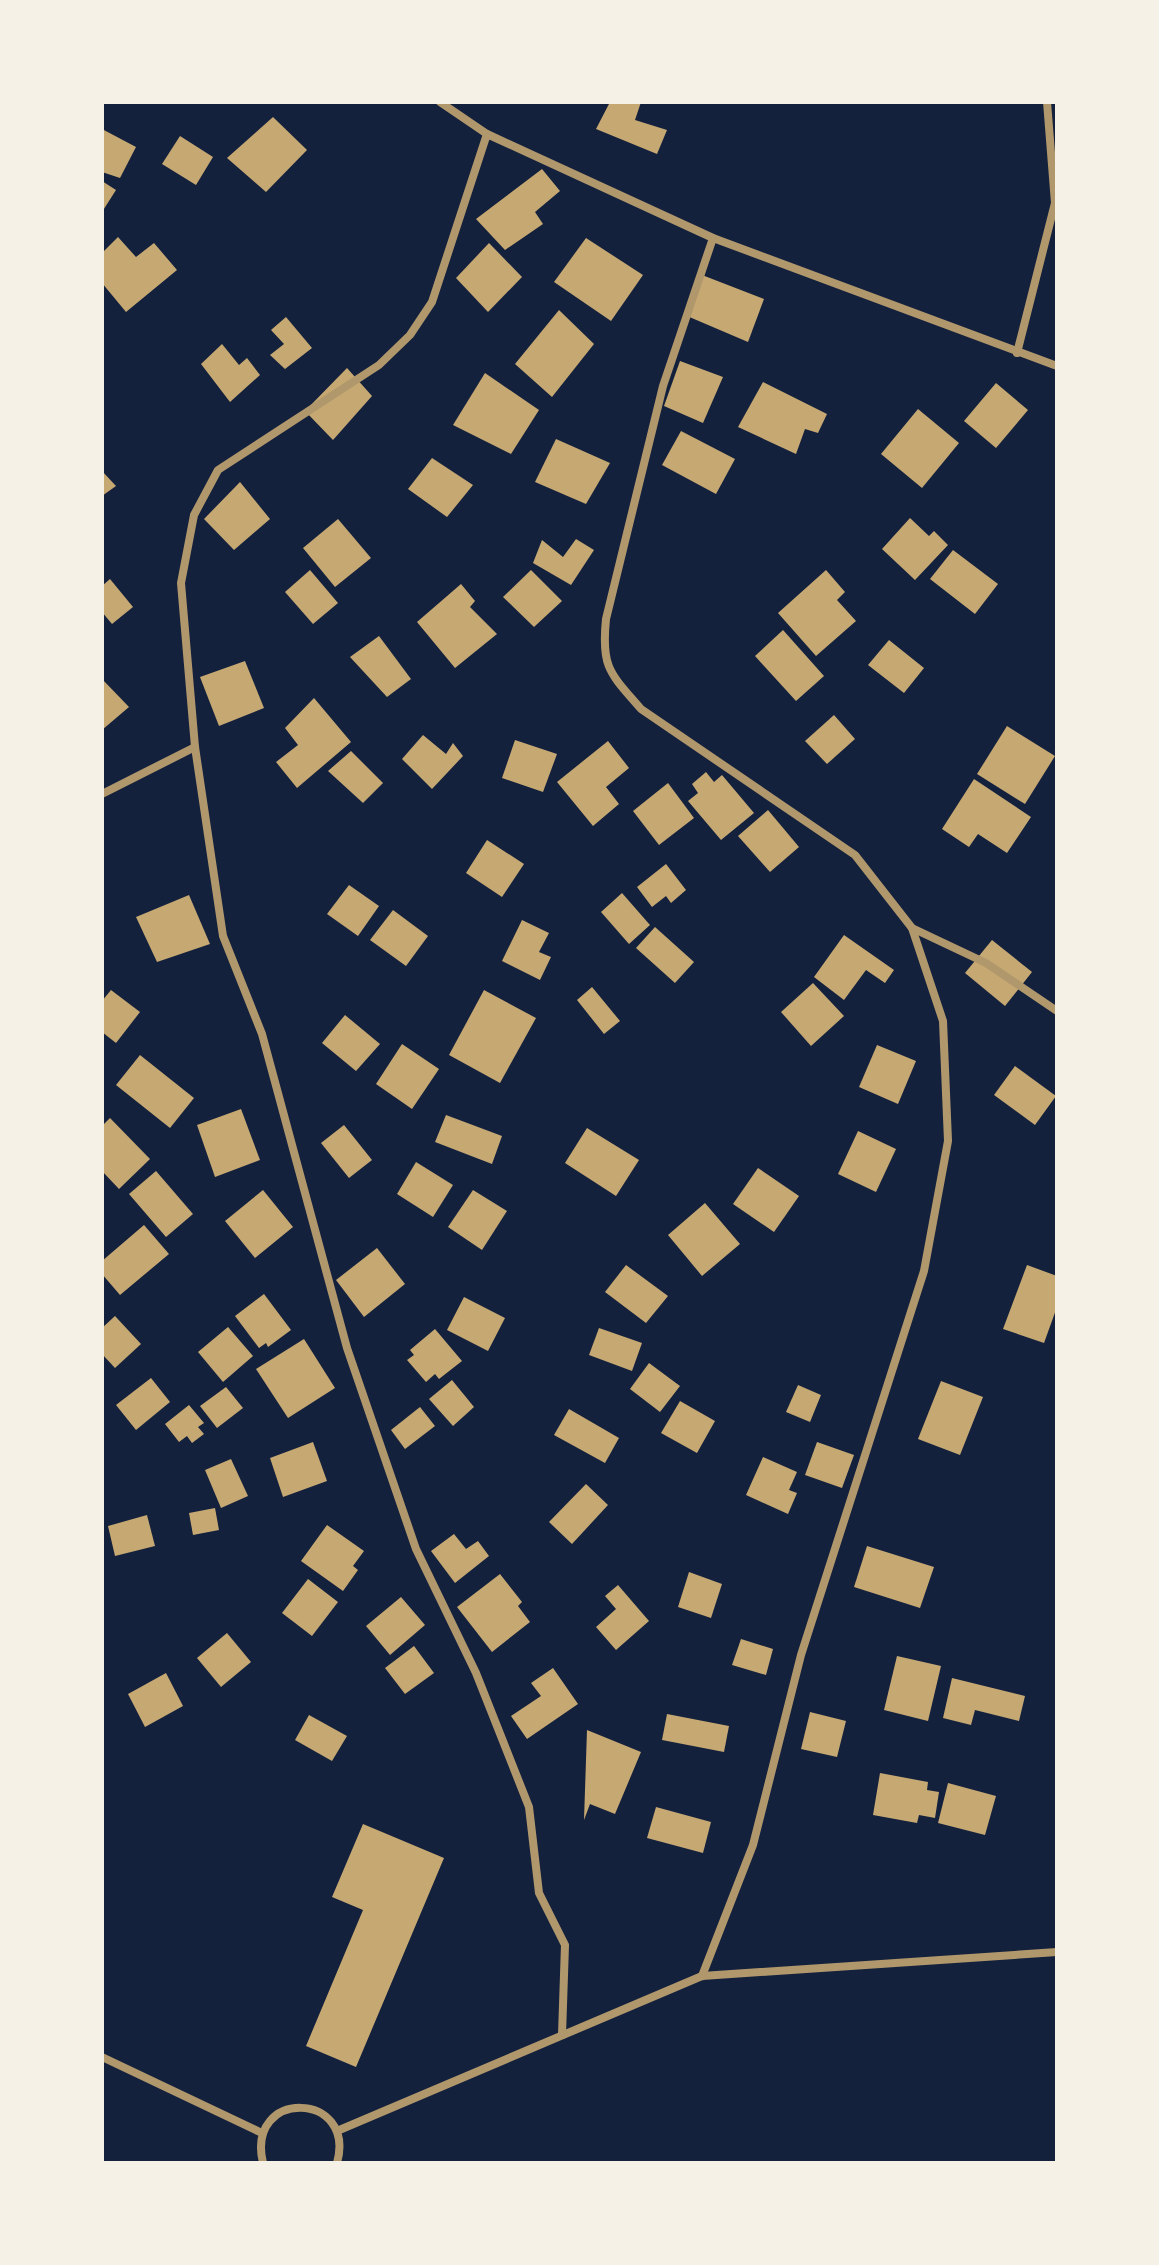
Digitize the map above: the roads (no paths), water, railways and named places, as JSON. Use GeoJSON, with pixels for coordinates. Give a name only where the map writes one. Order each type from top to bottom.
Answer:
{"type":"FeatureCollection","features":[{"type":"Feature","properties":{"kind":"street"},"geometry":{"type":"LineString","coordinates":[[440,102],[487,134],[713,238],[1057,366]]}},
{"type":"Feature","properties":{"kind":"street"},"geometry":{"type":"LineString","coordinates":[[1017,353],[1056,203],[1047,102]]}},
{"type":"Feature","properties":{"kind":"street"},"geometry":{"type":"LineString","coordinates":[[487,134],[432,302],[410,335],[379,365],[218,470],[194,515],[181,583],[195,747],[223,936],[262,1034],[347,1348],[416,1549],[476,1673],[529,1807],[539,1893],[565,1945],[562,2035]]}},
{"type":"Feature","properties":{"kind":"street"},"geometry":{"type":"LineString","coordinates":[[702,1976],[753,1845],[801,1655],[924,1271],[948,1141],[943,1021],[912,928],[855,855],[641,709],[614,678],[602,654],[606,619],[663,386],[713,238]]}},
{"type":"Feature","properties":{"kind":"street"},"geometry":{"type":"LineString","coordinates":[[102,794],[195,747]]}},
{"type":"Feature","properties":{"kind":"street"},"geometry":{"type":"LineString","coordinates":[[912,928],[986,963],[1057,1011]]}},
{"type":"Feature","properties":{"kind":"street"},"geometry":{"type":"LineString","coordinates":[[337,2131],[702,1976],[1057,1952]]}},
{"type":"Feature","properties":{"kind":"street"},"geometry":{"type":"LineString","coordinates":[[102,2057],[262,2133]]}},
{"type":"Feature","properties":{"kind":"street"},"geometry":{"type":"LineString","coordinates":[[263,2163],[259,2149],[262,2133],[283,2110],[299,2107],[314,2109],[328,2118],[337,2131],[341,2146],[337,2163]]}}]}
